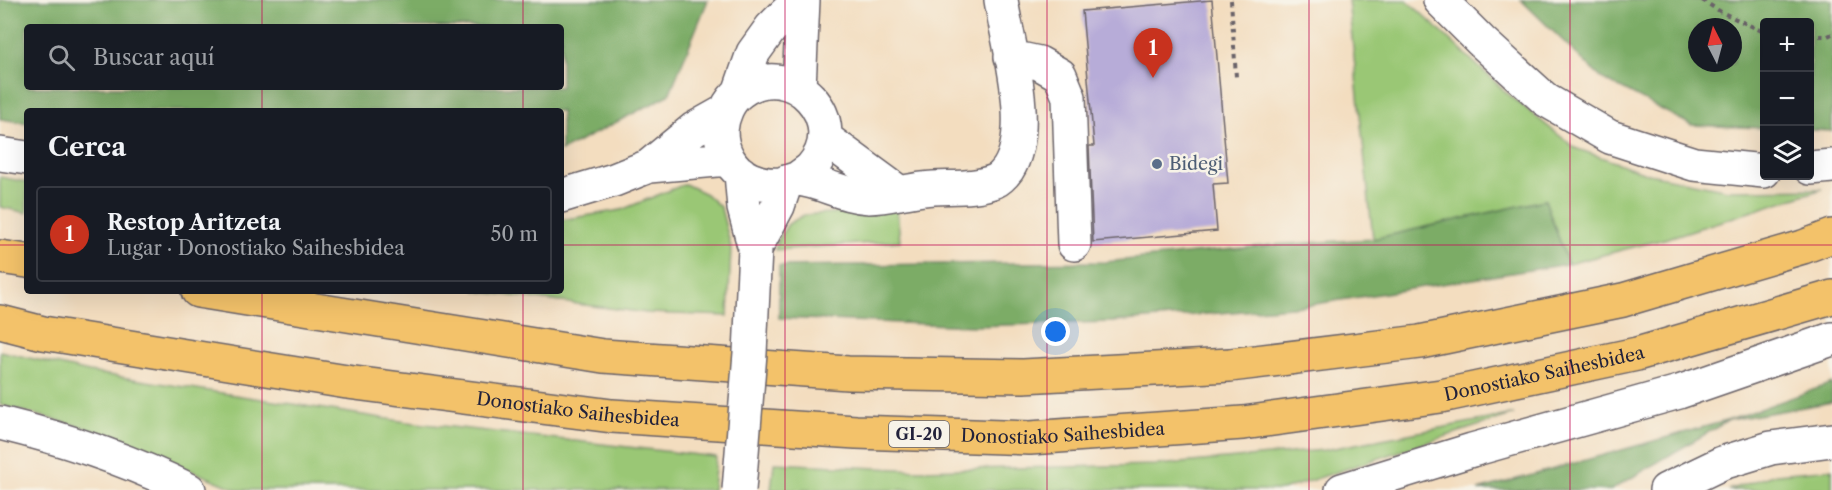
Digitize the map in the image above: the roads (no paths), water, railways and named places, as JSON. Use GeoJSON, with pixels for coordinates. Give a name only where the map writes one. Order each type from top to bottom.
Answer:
{"type":"FeatureCollection","features":[{"type":"Feature","properties":{"kind":"highway"},"geometry":{"type":"LineString","coordinates":[[217,294],[603,356],[848,373],[1023,376],[1230,365],[1420,342],[1623,300],[1803,247],[1832,236]]}},
{"type":"Feature","properties":{"kind":"highway"},"geometry":{"type":"LineString","coordinates":[[0,257],[24,261]]}},
{"type":"Feature","properties":{"kind":"highway","name":"Donostiako Saihesbidea"},"geometry":{"type":"LineString","coordinates":[[0,322],[43,333],[347,382],[612,416],[856,432],[1030,438],[1243,423],[1441,396],[1637,354],[1832,297]]}},
{"type":"Feature","properties":{"kind":"street"},"geometry":{"type":"LineString","coordinates":[[799,88],[801,0]]}},
{"type":"Feature","properties":{"kind":"street"},"geometry":{"type":"LineString","coordinates":[[739,490],[750,353],[755,249],[735,166],[721,141],[721,123],[733,102],[753,53],[771,28],[801,0]]}},
{"type":"Feature","properties":{"kind":"street"},"geometry":{"type":"LineString","coordinates":[[649,166],[735,166],[748,178],[763,183],[792,180],[869,197],[921,189],[983,184],[997,180],[1008,170],[1018,148],[1019,97],[1001,0]]}},
{"type":"Feature","properties":{"kind":"street"},"geometry":{"type":"LineString","coordinates":[[1440,0],[1546,100],[1610,137],[1694,164],[1760,171]]}},
{"type":"Feature","properties":{"kind":"street"},"geometry":{"type":"LineString","coordinates":[[1011,57],[1039,63],[1060,75],[1069,97],[1074,244]]}},
{"type":"Feature","properties":{"kind":"street"},"geometry":{"type":"LineString","coordinates":[[564,195],[614,180],[649,166],[755,84],[773,81],[790,84],[805,92],[817,105],[824,120],[825,138],[820,154],[811,169],[792,180],[755,249]]}},
{"type":"Feature","properties":{"kind":"street"},"geometry":{"type":"LineString","coordinates":[[825,138],[900,193]]}},
{"type":"Feature","properties":{"kind":"street"},"geometry":{"type":"LineString","coordinates":[[0,154],[24,158]]}},
{"type":"Feature","properties":{"kind":"street"},"geometry":{"type":"LineString","coordinates":[[1814,168],[1832,166]]}},
{"type":"Feature","properties":{"kind":"street"},"geometry":{"type":"LineString","coordinates":[[1342,490],[1472,450],[1679,392],[1832,339]]}},
{"type":"Feature","properties":{"kind":"street"},"geometry":{"type":"LineString","coordinates":[[0,423],[40,433],[154,472],[189,490]]}},
{"type":"Feature","properties":{"kind":"street"},"geometry":{"type":"LineString","coordinates":[[1666,490],[1722,463],[1771,448],[1832,440]]}},
{"type":"Feature","properties":{"kind":"place","name":"Restop Aritzeta"},"geometry":{"type":"Point","coordinates":[1153,78]}},
{"type":"Feature","properties":{"kind":"place","name":"Bidegi"},"geometry":{"type":"Point","coordinates":[1157,164]}}]}
